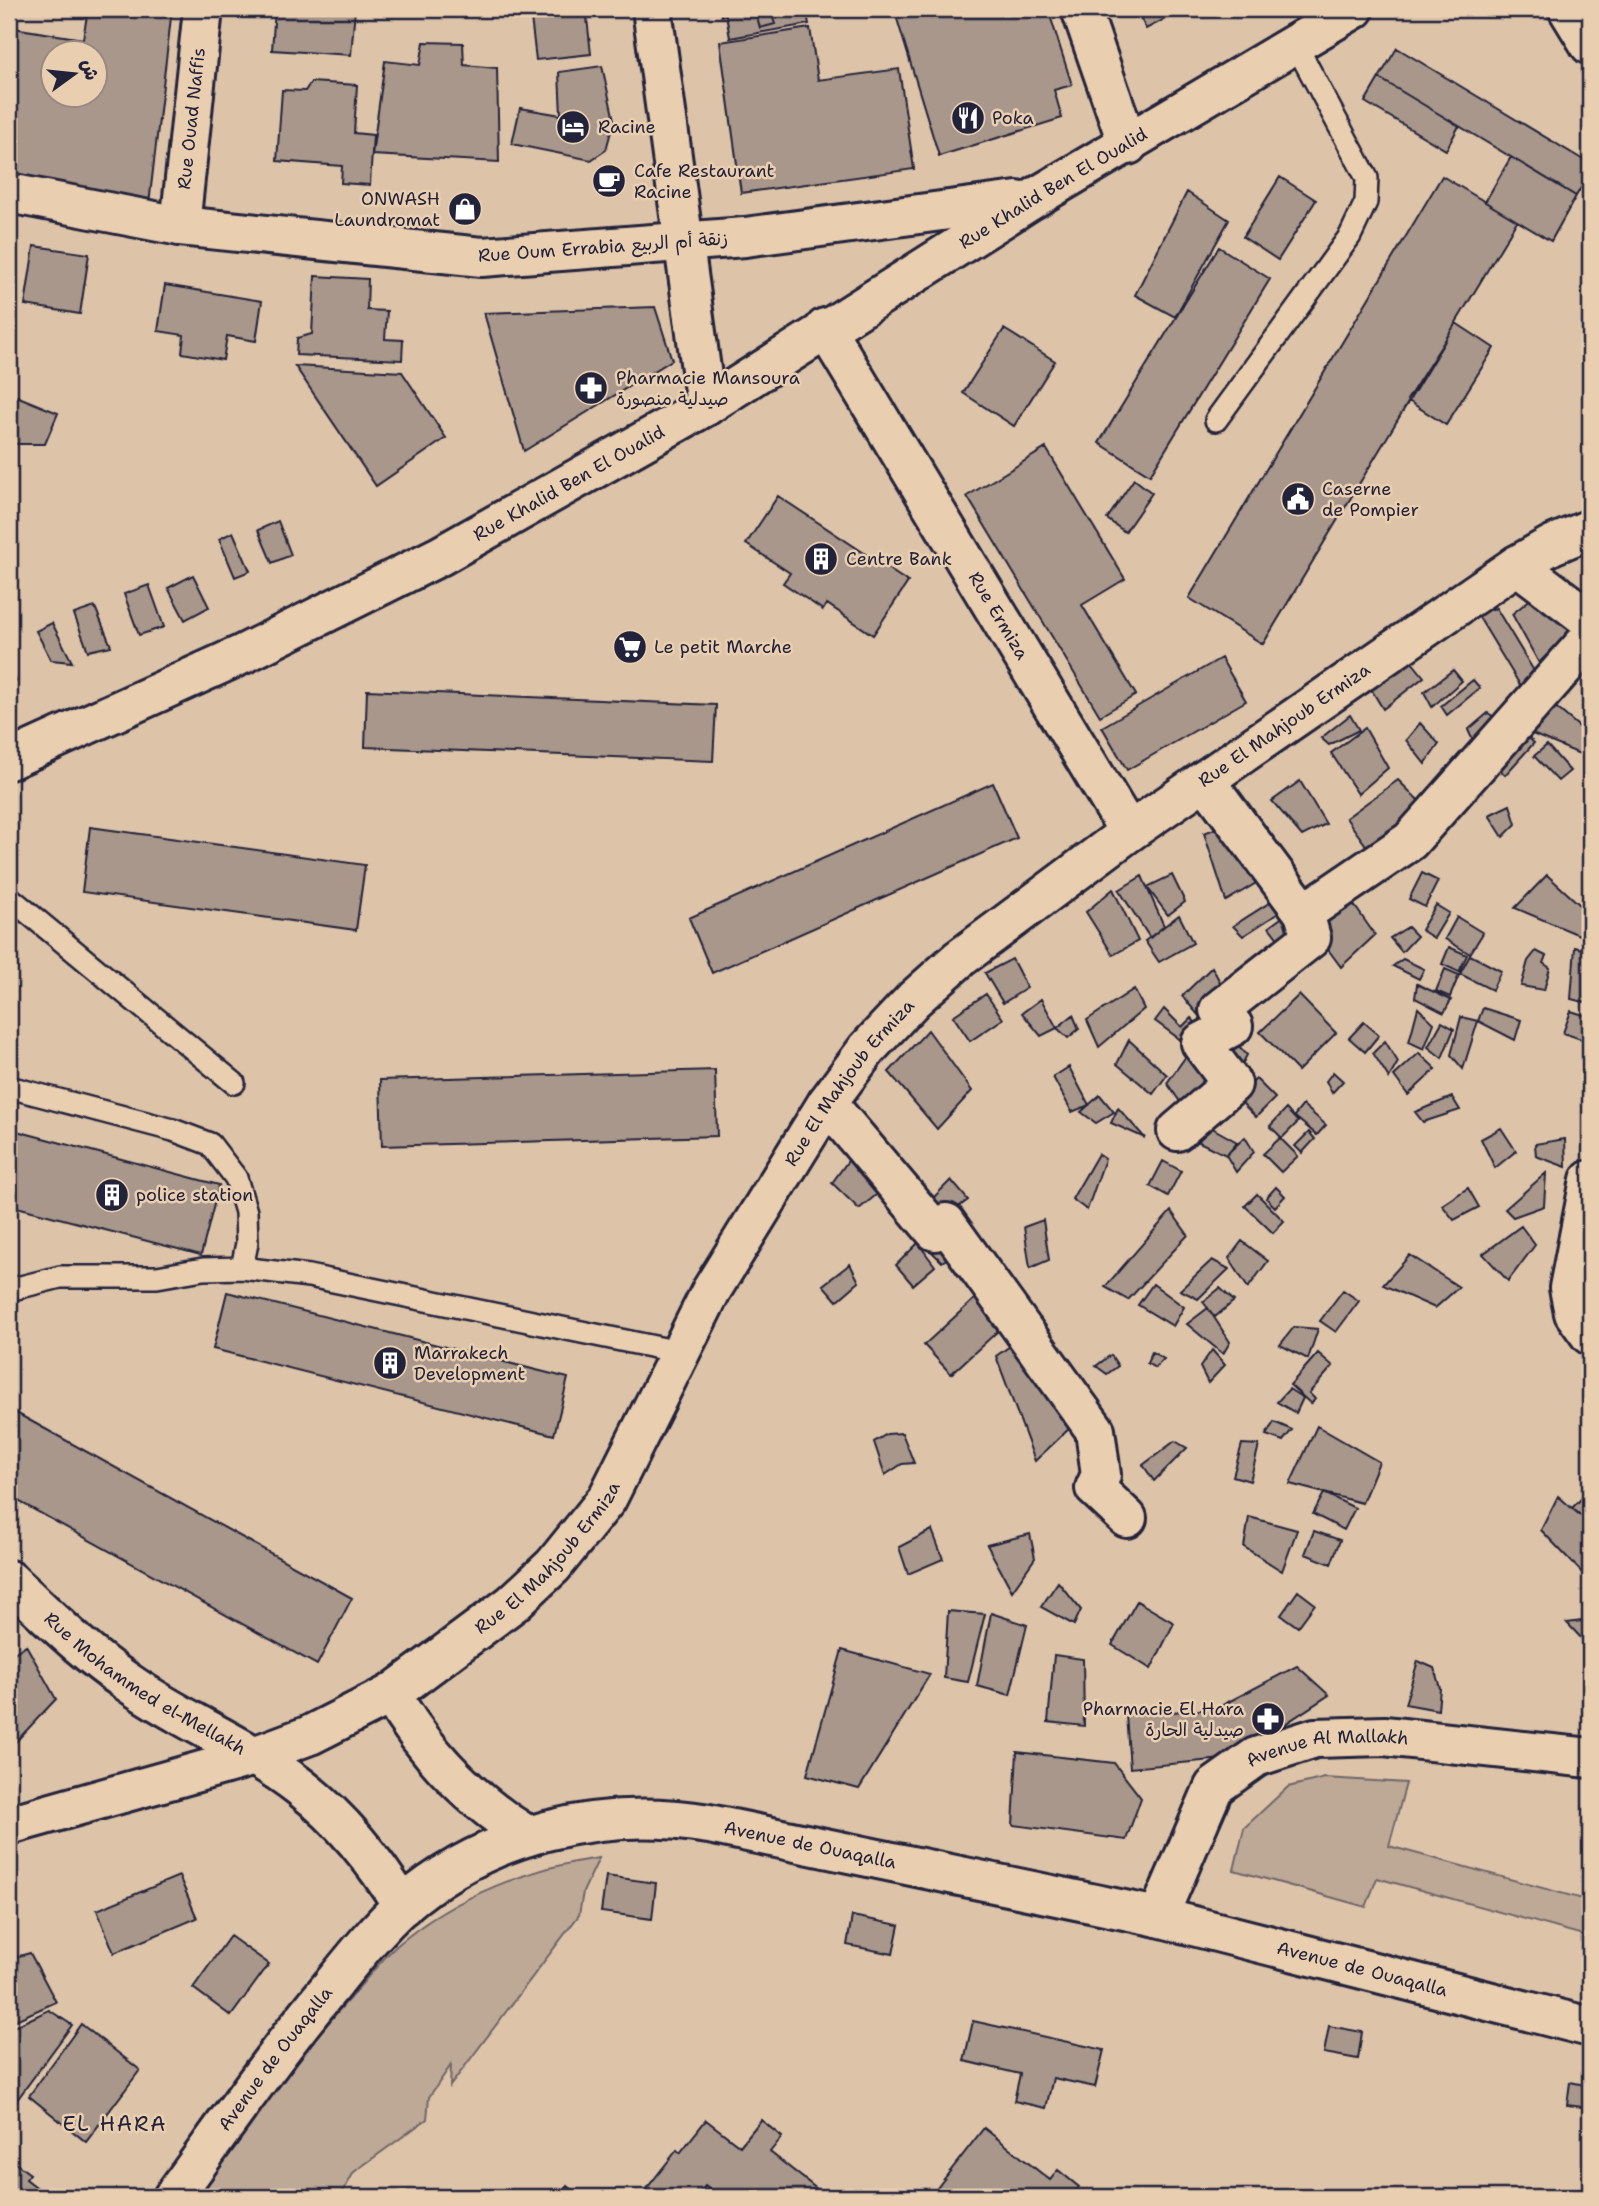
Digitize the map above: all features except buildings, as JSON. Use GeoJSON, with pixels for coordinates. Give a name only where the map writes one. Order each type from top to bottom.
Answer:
{"type":"FeatureCollection","features":[{"type":"Feature","properties":{"kind":"street","name":"Rue Ouad Naffis"},"geometry":{"type":"LineString","coordinates":[[180,226],[203,9]]}},
{"type":"Feature","properties":{"kind":"street"},"geometry":{"type":"LineString","coordinates":[[652,9],[706,406]]}},
{"type":"Feature","properties":{"kind":"street"},"geometry":{"type":"LineString","coordinates":[[1081,9],[1128,145]]}},
{"type":"Feature","properties":{"kind":"street","name":"Rue Khalid Ben El Oualid"},"geometry":{"type":"LineString","coordinates":[[9,760],[243,654],[428,562],[706,406],[825,328],[1031,200],[1354,9]]}},
{"type":"Feature","properties":{"kind":"street"},"geometry":{"type":"LineString","coordinates":[[1568,9],[1590,45]]}},
{"type":"Feature","properties":{"kind":"street","name":"Rue Oum Errabia زنقة أم الربيع"},"geometry":{"type":"LineString","coordinates":[[9,192],[180,226],[482,257],[685,243],[1031,200]]}},
{"type":"Feature","properties":{"kind":"street","name":"Rue Ermiza"},"geometry":{"type":"LineString","coordinates":[[825,328],[1129,832]]}},
{"type":"Feature","properties":{"kind":"street","name":"Rue El Mahjoub Ermiza"},"geometry":{"type":"LineString","coordinates":[[9,1825],[251,1756],[310,1735],[391,1694],[512,1604],[578,1538],[623,1472],[678,1352],[710,1291],[827,1102],[867,1049],[914,999],[959,959],[1129,832],[1517,565],[1552,545],[1590,529]]}},
{"type":"Feature","properties":{"kind":"street"},"geometry":{"type":"LineString","coordinates":[[1517,565],[1590,620]]}},
{"type":"Feature","properties":{"kind":"street"},"geometry":{"type":"LineString","coordinates":[[1304,913],[1410,841],[1466,774],[1590,638]]}},
{"type":"Feature","properties":{"kind":"street"},"geometry":{"type":"LineString","coordinates":[[1177,1132],[1232,1084],[1201,1043],[1233,1026],[1219,1010],[1311,938],[1304,913],[1205,780]]}},
{"type":"Feature","properties":{"kind":"street"},"geometry":{"type":"LineString","coordinates":[[827,1102],[935,1231],[946,1223],[1095,1430],[1101,1475],[1095,1488],[1128,1518]]}},
{"type":"Feature","properties":{"kind":"street"},"geometry":{"type":"LineString","coordinates":[[1590,1180],[1569,1288],[1574,1312],[1590,1335]]}},
{"type":"Feature","properties":{"kind":"street","name":"Rue Mohammed el-Mellakh"},"geometry":{"type":"LineString","coordinates":[[9,1580],[86,1652],[127,1682],[297,1784],[338,1819],[374,1860],[403,1906]]}},
{"type":"Feature","properties":{"kind":"street"},"geometry":{"type":"LineString","coordinates":[[391,1694],[413,1733],[442,1767],[492,1814],[528,1836]]}},
{"type":"Feature","properties":{"kind":"street","name":"Avenue Al Mallakh"},"geometry":{"type":"LineString","coordinates":[[1158,1917],[1214,1787],[1256,1758],[1315,1738],[1384,1736],[1590,1758]]}},
{"type":"Feature","properties":{"kind":"street","name":"Avenue de Ouaqalla"},"geometry":{"type":"LineString","coordinates":[[173,2197],[299,2024],[379,1929],[403,1906],[451,1871],[528,1836],[603,1819],[682,1819],[1158,1917],[1590,2027]]}},
{"type":"Feature","properties":{"kind":"lane"},"geometry":{"type":"LineString","coordinates":[[1216,420],[1350,236],[1366,202],[1367,178],[1296,45]]}},
{"type":"Feature","properties":{"kind":"lane"},"geometry":{"type":"LineString","coordinates":[[9,897],[234,1083]]}},
{"type":"Feature","properties":{"kind":"lane"},"geometry":{"type":"LineString","coordinates":[[9,1087],[173,1130],[210,1144],[236,1178],[246,1212],[247,1242],[242,1268]]}},
{"type":"Feature","properties":{"kind":"lane"},"geometry":{"type":"LineString","coordinates":[[9,1290],[60,1277],[157,1277],[203,1269],[242,1268],[309,1276],[678,1352]]}},
{"type":"Feature","properties":{"kind":"shaded area"},"geometry":{"type":"Polygon","coordinates":[[[1325,1778],[1406,1783],[1389,1846],[1590,1901],[1590,1937],[1377,1878],[1366,1907],[1234,1870],[1244,1828],[1288,1787],[1325,1778]]]}},
{"type":"Feature","properties":{"kind":"shaded area"},"geometry":{"type":"Polygon","coordinates":[[[599,1858],[583,1892],[579,1915],[450,2086],[451,2065],[429,2097],[427,2119],[354,2172],[340,2197],[190,2197],[308,2046],[380,1962],[400,1943],[444,1912],[494,1887],[547,1869],[599,1858]]]}},
{"type":"Feature","properties":{"kind":"place","name":"Poka"},"geometry":{"type":"Point","coordinates":[968,118]}},
{"type":"Feature","properties":{"kind":"place","name":"Racine"},"geometry":{"type":"Point","coordinates":[573,127]}},
{"type":"Feature","properties":{"kind":"place","name":"Cafe Restaurant Racine"},"geometry":{"type":"Point","coordinates":[609,181]}},
{"type":"Feature","properties":{"kind":"place","name":"ONWASH Laundromat"},"geometry":{"type":"Point","coordinates":[465,209]}},
{"type":"Feature","properties":{"kind":"place","name":"Pharmacie Mansoura صيدلية منصورة"},"geometry":{"type":"Point","coordinates":[591,388]}},
{"type":"Feature","properties":{"kind":"place","name":"Caserne de Pompier"},"geometry":{"type":"Point","coordinates":[1298,499]}},
{"type":"Feature","properties":{"kind":"place","name":"Centre Bank"},"geometry":{"type":"Point","coordinates":[821,559]}},
{"type":"Feature","properties":{"kind":"place","name":"Le petit Marche"},"geometry":{"type":"Point","coordinates":[630,647]}},
{"type":"Feature","properties":{"kind":"place","name":"police station"},"geometry":{"type":"Point","coordinates":[112,1195]}},
{"type":"Feature","properties":{"kind":"place","name":"Marrakech Development"},"geometry":{"type":"Point","coordinates":[390,1363]}},
{"type":"Feature","properties":{"kind":"place","name":"Pharmacie El Hara صيدلية الحارة"},"geometry":{"type":"Point","coordinates":[1268,1719]}},
{"type":"Feature","properties":{"kind":"district","name":"EL HARA"},"geometry":{"type":"Point","coordinates":[115,2124]}}]}
